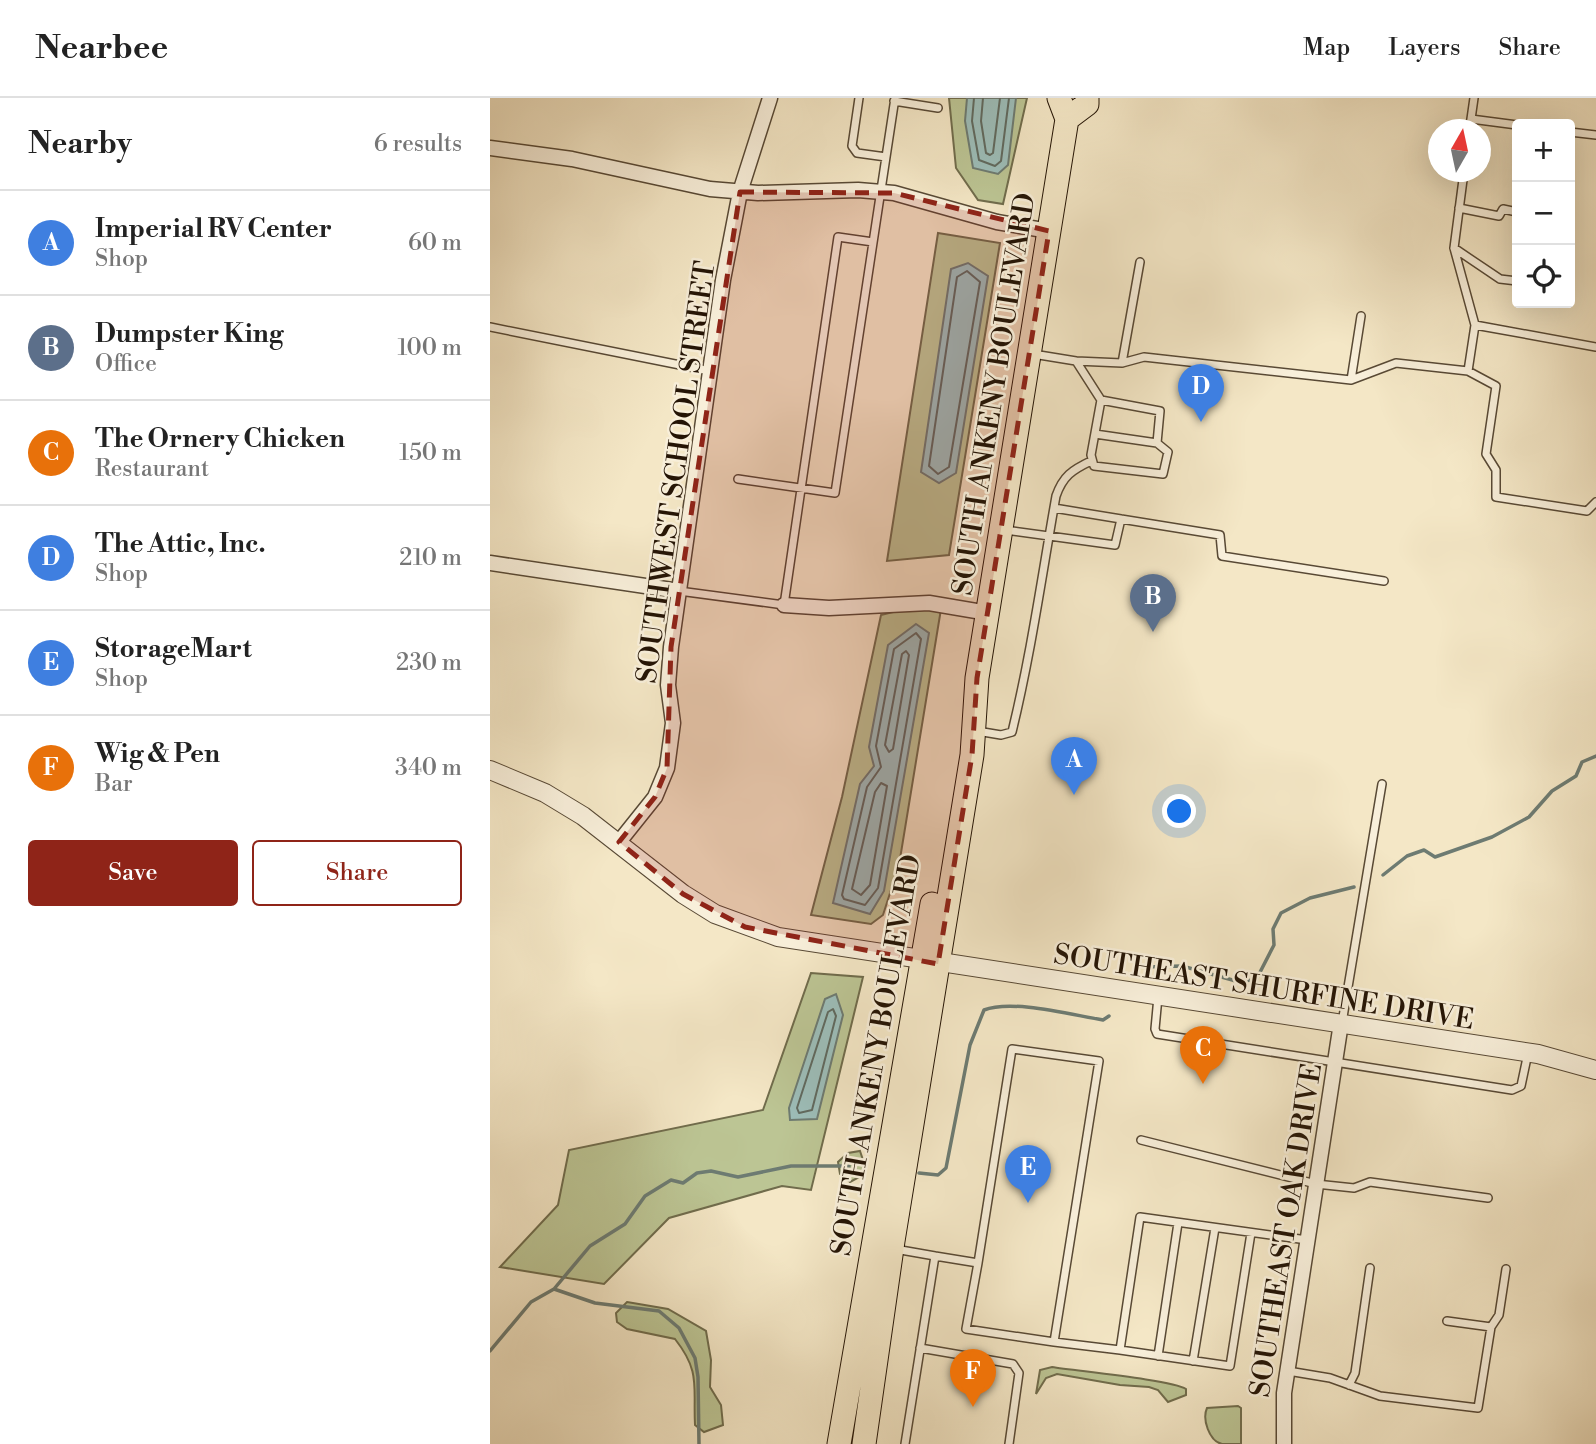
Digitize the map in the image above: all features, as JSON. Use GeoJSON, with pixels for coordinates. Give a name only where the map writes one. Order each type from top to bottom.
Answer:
{"type":"FeatureCollection","features":[{"type":"Feature","properties":{"kind":"main road","name":"SOUTH ANKENY BOULEVARD"},"geometry":{"type":"LineString","coordinates":[[864,1444],[957,761],[977,678],[988,613],[1049,231],[1063,109],[1087,103],[1087,98]]}},
{"type":"Feature","properties":{"kind":"main road","name":"SOUTH ANKENY BOULEVARD"},"geometry":{"type":"LineString","coordinates":[[839,1444],[974,730],[977,678]]}},
{"type":"Feature","properties":{"kind":"street","name":"SOUTHWEST SCHOOL STREET"},"geometry":{"type":"LineString","coordinates":[[619,842],[655,797],[667,768],[673,723],[668,685],[723,280],[740,192],[770,98]]}},
{"type":"Feature","properties":{"kind":"street"},"geometry":{"type":"LineString","coordinates":[[490,148],[572,159],[710,189],[740,192],[881,192],[1049,231]]}},
{"type":"Feature","properties":{"kind":"street"},"geometry":{"type":"LineString","coordinates":[[490,563],[679,591]]}},
{"type":"Feature","properties":{"kind":"street"},"geometry":{"type":"LineString","coordinates":[[784,605],[829,608],[929,603],[988,613]]}},
{"type":"Feature","properties":{"kind":"street","name":"SOUTHEAST SHURFINE DRIVE"},"geometry":{"type":"LineString","coordinates":[[490,771],[545,793],[619,842],[682,894],[745,927],[803,942],[1528,1052],[1564,1059],[1596,1070]]}},
{"type":"Feature","properties":{"kind":"street","name":"SOUTHEAST OAK DRIVE"},"geometry":{"type":"LineString","coordinates":[[1283,1444],[1282,1414],[1287,1371],[1341,1023]]}},
{"type":"Feature","properties":{"kind":"lane"},"geometry":{"type":"LineString","coordinates":[[859,98],[852,146],[857,153],[886,157]]}},
{"type":"Feature","properties":{"kind":"lane"},"geometry":{"type":"LineString","coordinates":[[1471,119],[1474,98]]}},
{"type":"Feature","properties":{"kind":"lane"},"geometry":{"type":"LineString","coordinates":[[738,479],[835,494],[895,100],[938,108]]}},
{"type":"Feature","properties":{"kind":"lane"},"geometry":{"type":"LineString","coordinates":[[1491,122],[1512,124]]}},
{"type":"Feature","properties":{"kind":"lane"},"geometry":{"type":"LineString","coordinates":[[1575,133],[1596,135]]}},
{"type":"Feature","properties":{"kind":"lane"},"geometry":{"type":"LineString","coordinates":[[1463,182],[1454,248],[1475,325],[1468,371]]}},
{"type":"Feature","properties":{"kind":"lane"},"geometry":{"type":"LineString","coordinates":[[1459,208],[1499,216],[1503,209],[1512,211]]}},
{"type":"Feature","properties":{"kind":"lane"},"geometry":{"type":"LineString","coordinates":[[679,591],[784,605],[838,237],[873,242]]}},
{"type":"Feature","properties":{"kind":"lane"},"geometry":{"type":"LineString","coordinates":[[1454,248],[1500,279],[1512,280]]}},
{"type":"Feature","properties":{"kind":"lane"},"geometry":{"type":"LineString","coordinates":[[1122,363],[1140,262]]}},
{"type":"Feature","properties":{"kind":"lane"},"geometry":{"type":"LineString","coordinates":[[1350,380],[1361,316]]}},
{"type":"Feature","properties":{"kind":"lane"},"geometry":{"type":"LineString","coordinates":[[1475,325],[1596,347]]}},
{"type":"Feature","properties":{"kind":"lane"},"geometry":{"type":"LineString","coordinates":[[490,327],[710,371]]}},
{"type":"Feature","properties":{"kind":"lane"},"geometry":{"type":"LineString","coordinates":[[1029,354],[1076,361],[1122,363],[1144,357],[1350,380],[1396,363],[1468,371],[1496,386],[1486,454],[1496,470],[1496,497],[1587,511],[1596,502]]}},
{"type":"Feature","properties":{"kind":"lane"},"geometry":{"type":"LineString","coordinates":[[1076,361],[1101,400],[1095,434],[1091,461],[1094,466],[1163,474],[1168,452],[1157,443],[1095,434]]}},
{"type":"Feature","properties":{"kind":"lane"},"geometry":{"type":"LineString","coordinates":[[1101,400],[1160,411],[1157,443]]}},
{"type":"Feature","properties":{"kind":"lane"},"geometry":{"type":"LineString","coordinates":[[974,730],[1001,735],[1012,732],[1026,656],[1034,633],[1054,508],[1061,482],[1070,472],[1091,461]]}},
{"type":"Feature","properties":{"kind":"lane"},"geometry":{"type":"LineString","coordinates":[[1054,508],[1220,535],[1222,556],[1384,581]]}},
{"type":"Feature","properties":{"kind":"lane"},"geometry":{"type":"LineString","coordinates":[[1001,529],[1114,546],[1121,519]]}},
{"type":"Feature","properties":{"kind":"lane"},"geometry":{"type":"LineString","coordinates":[[1341,1023],[1382,784]]}},
{"type":"Feature","properties":{"kind":"lane"},"geometry":{"type":"LineString","coordinates":[[1158,996],[1155,1029],[1157,1034],[1512,1090],[1521,1086],[1528,1052]]}},
{"type":"Feature","properties":{"kind":"lane"},"geometry":{"type":"LineString","coordinates":[[1054,1342],[1099,1061],[1012,1049],[966,1329],[1054,1342],[1230,1366],[1251,1233]]}},
{"type":"Feature","properties":{"kind":"lane"},"geometry":{"type":"LineString","coordinates":[[1142,1140],[1316,1184],[1354,1188],[1370,1182],[1488,1198]]}},
{"type":"Feature","properties":{"kind":"lane"},"geometry":{"type":"LineString","coordinates":[[1120,1350],[1140,1217],[1307,1240]]}},
{"type":"Feature","properties":{"kind":"lane"},"geometry":{"type":"LineString","coordinates":[[1158,1356],[1178,1223]]}},
{"type":"Feature","properties":{"kind":"lane"},"geometry":{"type":"LineString","coordinates":[[1194,1361],[1215,1228]]}},
{"type":"Feature","properties":{"kind":"lane"},"geometry":{"type":"LineString","coordinates":[[892,1249],[978,1263]]}},
{"type":"Feature","properties":{"kind":"lane"},"geometry":{"type":"LineString","coordinates":[[905,1444],[934,1256]]}},
{"type":"Feature","properties":{"kind":"lane"},"geometry":{"type":"LineString","coordinates":[[1349,1385],[1354,1373],[1370,1268]]}},
{"type":"Feature","properties":{"kind":"lane"},"geometry":{"type":"LineString","coordinates":[[1287,1371],[1330,1378],[1380,1396],[1478,1408],[1491,1327],[1499,1315],[1506,1269]]}},
{"type":"Feature","properties":{"kind":"lane"},"geometry":{"type":"LineString","coordinates":[[1447,1321],[1491,1327]]}},
{"type":"Feature","properties":{"kind":"lane"},"geometry":{"type":"LineString","coordinates":[[920,1348],[1013,1364],[1019,1373],[1009,1444]]}},
{"type":"Feature","properties":{"kind":"highlighted area"},"geometry":{"type":"Polygon","coordinates":[[[740,192],[894,193],[1049,231],[977,678],[972,755],[938,964],[745,927],[683,894],[619,842],[655,797],[667,768],[671,647],[740,192]]]}},
{"type":"Feature","properties":{"kind":"green space"},"geometry":{"type":"Polygon","coordinates":[[[949,98],[1027,98],[1003,204],[978,200],[956,168],[949,98]]]}},
{"type":"Feature","properties":{"kind":"green space"},"geometry":{"type":"Polygon","coordinates":[[[938,233],[1000,243],[949,555],[887,561],[938,233]]]}},
{"type":"Feature","properties":{"kind":"green space"},"geometry":{"type":"Polygon","coordinates":[[[917,606],[941,609],[899,865],[883,915],[871,924],[811,915],[842,797],[881,615],[917,606]]]}},
{"type":"Feature","properties":{"kind":"green space"},"geometry":{"type":"Polygon","coordinates":[[[811,973],[863,977],[811,1190],[782,1186],[669,1218],[604,1284],[500,1267],[558,1205],[569,1150],[763,1110],[811,973]]]}},
{"type":"Feature","properties":{"kind":"green space"},"geometry":{"type":"Polygon","coordinates":[[[860,1151],[866,1169],[863,1175],[850,1182],[840,1174],[838,1162],[848,1153],[860,1151]]]}},
{"type":"Feature","properties":{"kind":"green space"},"geometry":{"type":"Polygon","coordinates":[[[627,1302],[668,1309],[706,1331],[711,1360],[710,1387],[721,1405],[723,1425],[704,1432],[695,1425],[694,1380],[689,1361],[675,1339],[627,1329],[617,1322],[616,1313],[627,1302]]]}},
{"type":"Feature","properties":{"kind":"green space"},"geometry":{"type":"Polygon","coordinates":[[[1052,1367],[1163,1382],[1186,1389],[1186,1395],[1168,1402],[1158,1390],[1149,1387],[1057,1374],[1046,1378],[1036,1394],[1040,1370],[1052,1367]]]}},
{"type":"Feature","properties":{"kind":"green space"},"geometry":{"type":"Polygon","coordinates":[[[1207,1408],[1241,1408],[1241,1444],[1217,1442],[1208,1429],[1205,1418],[1207,1408]]]}},
{"type":"Feature","properties":{"kind":"water"},"geometry":{"type":"Polygon","coordinates":[[[967,98],[1016,98],[1008,165],[998,174],[973,168],[965,121],[967,98]]]}},
{"type":"Feature","properties":{"kind":"water"},"geometry":{"type":"Polygon","coordinates":[[[968,263],[988,276],[956,473],[939,483],[921,472],[951,269],[968,263]]]}},
{"type":"Feature","properties":{"kind":"water"},"geometry":{"type":"Polygon","coordinates":[[[916,624],[929,633],[884,891],[870,914],[833,903],[860,784],[874,766],[869,747],[888,645],[916,624]]]}},
{"type":"Feature","properties":{"kind":"water"},"geometry":{"type":"Polygon","coordinates":[[[836,994],[843,1015],[817,1119],[790,1120],[789,1108],[825,999],[836,994]]]}},
{"type":"Feature","properties":{"kind":"waterway"},"geometry":{"type":"LineString","coordinates":[[1383,875],[1407,856],[1424,850],[1435,857],[1492,837],[1529,817],[1552,791],[1576,776],[1582,762],[1596,756]]}},
{"type":"Feature","properties":{"kind":"waterway"},"geometry":{"type":"LineString","coordinates":[[1145,967],[1182,966],[1236,981],[1256,980],[1274,945],[1273,929],[1281,913],[1310,898],[1354,887]]}},
{"type":"Feature","properties":{"kind":"waterway"},"geometry":{"type":"LineString","coordinates":[[919,1173],[938,1175],[946,1168],[970,1045],[984,1010],[1010,1006],[1103,1020],[1109,1016]]}},
{"type":"Feature","properties":{"kind":"waterway"},"geometry":{"type":"LineString","coordinates":[[490,1351],[531,1302],[554,1289],[590,1246],[625,1224],[645,1196],[671,1180],[683,1183],[697,1173],[711,1171],[738,1177],[791,1166],[849,1166]]}},
{"type":"Feature","properties":{"kind":"waterway"},"geometry":{"type":"LineString","coordinates":[[554,1289],[595,1303],[659,1311],[679,1328],[695,1358],[698,1377],[699,1444]]}},
{"type":"Feature","properties":{"kind":"place","name":"The Attic, Inc."},"geometry":{"type":"Point","coordinates":[1201,422]}},
{"type":"Feature","properties":{"kind":"place","name":"Dumpster King"},"geometry":{"type":"Point","coordinates":[1153,632]}},
{"type":"Feature","properties":{"kind":"place","name":"Imperial RV Center"},"geometry":{"type":"Point","coordinates":[1074,795]}},
{"type":"Feature","properties":{"kind":"place","name":"The Ornery Chicken"},"geometry":{"type":"Point","coordinates":[1203,1084]}},
{"type":"Feature","properties":{"kind":"place","name":"StorageMart"},"geometry":{"type":"Point","coordinates":[1028,1203]}},
{"type":"Feature","properties":{"kind":"place","name":"Wig & Pen"},"geometry":{"type":"Point","coordinates":[973,1407]}}]}
